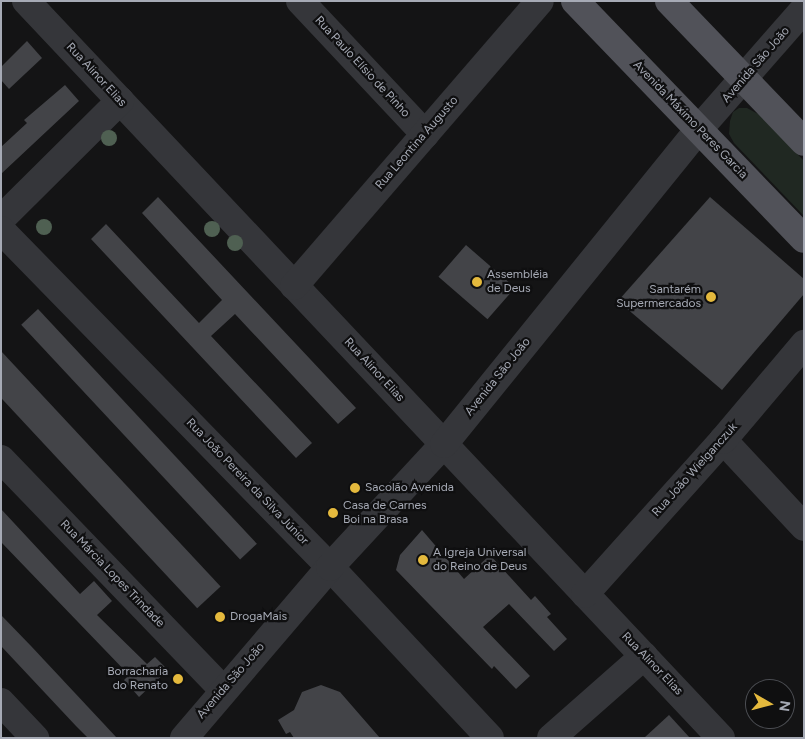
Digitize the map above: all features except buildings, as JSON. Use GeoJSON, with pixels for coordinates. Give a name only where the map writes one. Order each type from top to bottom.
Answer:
{"type":"FeatureCollection","features":[{"type":"Feature","properties":{"kind":"main road","name":"Avenida Máximo Peres Garcia"},"geometry":{"type":"LineString","coordinates":[[575,1],[804,239]]}},
{"type":"Feature","properties":{"kind":"main road"},"geometry":{"type":"LineString","coordinates":[[670,1],[743,81],[804,142]]}},
{"type":"Feature","properties":{"kind":"street","name":"Rua Alinor Elias"},"geometry":{"type":"LineString","coordinates":[[26,1],[721,738]]}},
{"type":"Feature","properties":{"kind":"street","name":"Rua Paulo Elísio de Pinho"},"geometry":{"type":"LineString","coordinates":[[300,1],[425,134]]}},
{"type":"Feature","properties":{"kind":"street","name":"Rua Leontina Augusto"},"geometry":{"type":"LineString","coordinates":[[294,286],[540,1]]}},
{"type":"Feature","properties":{"kind":"street","name":"Avenida São João"},"geometry":{"type":"LineString","coordinates":[[184,738],[222,689],[330,567],[444,444],[699,129],[743,81],[804,9]]}},
{"type":"Feature","properties":{"kind":"street"},"geometry":{"type":"LineString","coordinates":[[1,219],[120,101]]}},
{"type":"Feature","properties":{"kind":"street","name":"Rua João Pereira da Silva Júnior"},"geometry":{"type":"LineString","coordinates":[[1,230],[330,567],[490,738]]}},
{"type":"Feature","properties":{"kind":"street","name":"Rua João Wielganczuk"},"geometry":{"type":"LineString","coordinates":[[585,594],[722,440],[804,344]]}},
{"type":"Feature","properties":{"kind":"street"},"geometry":{"type":"LineString","coordinates":[[722,440],[804,527]]}},
{"type":"Feature","properties":{"kind":"street","name":"Rua Márcia Lopes Trindade"},"geometry":{"type":"LineString","coordinates":[[1,459],[222,689]]}},
{"type":"Feature","properties":{"kind":"street"},"geometry":{"type":"LineString","coordinates":[[551,738],[644,656]]}},
{"type":"Feature","properties":{"kind":"street"},"geometry":{"type":"LineString","coordinates":[[1,702],[35,738]]}},
{"type":"Feature","properties":{"kind":"shaded area"},"geometry":{"type":"Polygon","coordinates":[[[739,108],[747,108],[760,115],[804,161],[804,216],[734,143],[729,134],[730,121],[733,112],[739,108]]]}},
{"type":"Feature","properties":{"kind":"place","name":"Assembléia de Deus"},"geometry":{"type":"Point","coordinates":[477,282]}},
{"type":"Feature","properties":{"kind":"place","name":"Santarém Supermercados"},"geometry":{"type":"Point","coordinates":[711,297]}},
{"type":"Feature","properties":{"kind":"place","name":"Sacolão Avenida"},"geometry":{"type":"Point","coordinates":[355,488]}},
{"type":"Feature","properties":{"kind":"place","name":"Casa de Carnes Boi na Brasa"},"geometry":{"type":"Point","coordinates":[333,513]}},
{"type":"Feature","properties":{"kind":"place","name":"A Igreja Universal do Reino de Deus"},"geometry":{"type":"Point","coordinates":[423,560]}},
{"type":"Feature","properties":{"kind":"place","name":"DrogaMais"},"geometry":{"type":"Point","coordinates":[220,617]}},
{"type":"Feature","properties":{"kind":"place","name":"Borracharia do Renato"},"geometry":{"type":"Point","coordinates":[178,679]}}]}
